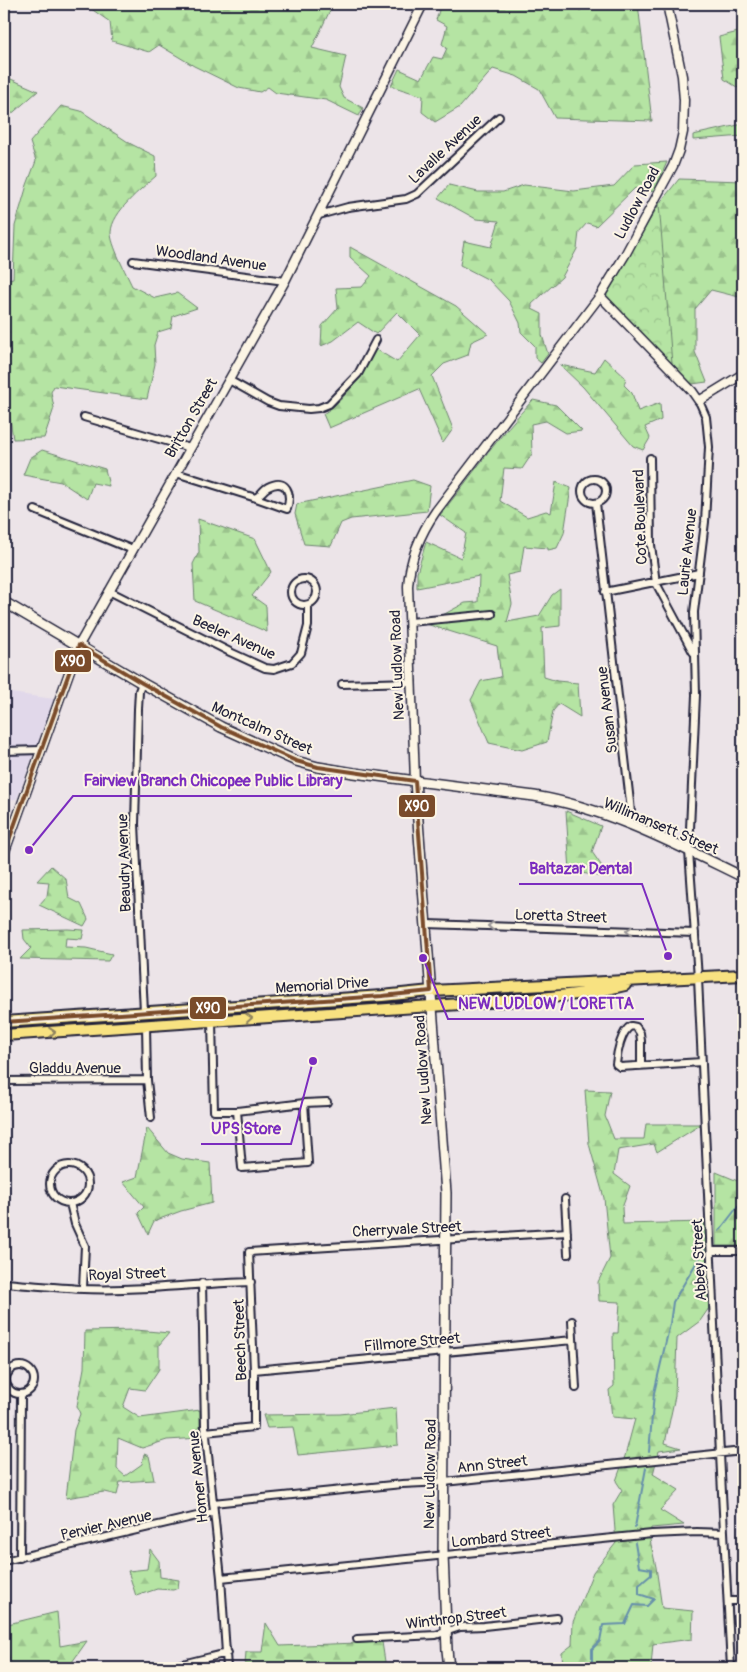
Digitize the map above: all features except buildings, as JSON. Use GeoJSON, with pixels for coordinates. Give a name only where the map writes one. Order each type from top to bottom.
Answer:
{"type":"FeatureCollection","features":[{"type":"Feature","properties":{"kind":"main road","name":"Montcalm Street"},"geometry":{"type":"LineString","coordinates":[[4,602],[221,727],[296,762],[318,767],[566,802]]}},
{"type":"Feature","properties":{"kind":"main road","name":"New Ludlow Road"},"geometry":{"type":"LineString","coordinates":[[415,781],[445,1170],[443,1555],[449,1668]]}},
{"type":"Feature","properties":{"kind":"main road","name":"Willimansett Street"},"geometry":{"type":"LineString","coordinates":[[566,802],[629,825],[743,877]]}},
{"type":"Feature","properties":{"kind":"main road","name":"Memorial Drive"},"geometry":{"type":"LineString","coordinates":[[4,1022],[431,991],[743,975]]}},
{"type":"Feature","properties":{"kind":"main road","name":"Memorial Drive"},"geometry":{"type":"LineString","coordinates":[[4,1035],[573,995],[614,988],[642,980]]}},
{"type":"Feature","properties":{"kind":"street","name":"Britton Street"},"geometry":{"type":"LineString","coordinates":[[4,854],[78,645],[285,281],[423,4]]}},
{"type":"Feature","properties":{"kind":"street","name":"Ludlow Road"},"geometry":{"type":"LineString","coordinates":[[530,389],[600,296],[662,190],[681,144],[684,116],[683,84],[666,4]]}},
{"type":"Feature","properties":{"kind":"street","name":"Lavalle Avenue"},"geometry":{"type":"LineString","coordinates":[[319,215],[348,207],[406,199],[417,194],[499,117]]}},
{"type":"Feature","properties":{"kind":"street","name":"Woodland Avenue"},"geometry":{"type":"LineString","coordinates":[[133,261],[285,281]]}},
{"type":"Feature","properties":{"kind":"street","name":"Laurie Avenue"},"geometry":{"type":"LineString","coordinates":[[600,296],[692,391],[706,417],[709,446],[705,522],[694,612],[696,695],[689,851]]}},
{"type":"Feature","properties":{"kind":"street"},"geometry":{"type":"LineString","coordinates":[[229,380],[268,402],[279,406],[302,409],[319,408],[329,404],[358,374],[376,340]]}},
{"type":"Feature","properties":{"kind":"street"},"geometry":{"type":"LineString","coordinates":[[699,401],[743,374]]}},
{"type":"Feature","properties":{"kind":"street","name":"New Ludlow Road"},"geometry":{"type":"LineString","coordinates":[[415,781],[408,586],[416,545],[424,529],[443,501],[530,389]]}},
{"type":"Feature","properties":{"kind":"street"},"geometry":{"type":"LineString","coordinates":[[84,417],[190,448]]}},
{"type":"Feature","properties":{"kind":"street","name":"Cote Boulevard"},"geometry":{"type":"LineString","coordinates":[[650,458],[651,545],[656,582],[695,655]]}},
{"type":"Feature","properties":{"kind":"street"},"geometry":{"type":"LineString","coordinates":[[176,473],[288,509],[290,500],[288,490],[283,486],[276,485],[267,487],[256,498]]}},
{"type":"Feature","properties":{"kind":"street","name":"Susan Avenue"},"geometry":{"type":"LineString","coordinates":[[596,503],[630,802],[629,825]]}},
{"type":"Feature","properties":{"kind":"street"},"geometry":{"type":"LineString","coordinates":[[35,510],[133,550]]}},
{"type":"Feature","properties":{"kind":"street"},"geometry":{"type":"LineString","coordinates":[[606,592],[699,574]]}},
{"type":"Feature","properties":{"kind":"street","name":"Beeler Avenue"},"geometry":{"type":"LineString","coordinates":[[299,580],[311,581],[316,587],[317,596],[308,605],[299,604],[292,599],[292,586],[299,580]]}},
{"type":"Feature","properties":{"kind":"street","name":"Beeler Avenue"},"geometry":{"type":"LineString","coordinates":[[110,591],[230,652],[265,668],[274,670],[292,663],[301,653],[308,626],[308,605]]}},
{"type":"Feature","properties":{"kind":"street"},"geometry":{"type":"LineString","coordinates":[[410,622],[492,614]]}},
{"type":"Feature","properties":{"kind":"street"},"geometry":{"type":"LineString","coordinates":[[342,684],[412,682]]}},
{"type":"Feature","properties":{"kind":"street","name":"Beaudry Avenue"},"geometry":{"type":"LineString","coordinates":[[142,683],[139,691],[138,709],[135,824],[144,1012]]}},
{"type":"Feature","properties":{"kind":"street"},"geometry":{"type":"LineString","coordinates":[[4,751],[40,750]]}},
{"type":"Feature","properties":{"kind":"street","name":"Abbey Street"},"geometry":{"type":"LineString","coordinates":[[689,851],[698,978],[732,1668]]}},
{"type":"Feature","properties":{"kind":"street","name":"Loretta Street"},"geometry":{"type":"LineString","coordinates":[[427,924],[695,933]]}},
{"type":"Feature","properties":{"kind":"street"},"geometry":{"type":"LineString","coordinates":[[212,1021],[214,1111],[237,1111],[327,1102]]}},
{"type":"Feature","properties":{"kind":"street"},"geometry":{"type":"LineString","coordinates":[[146,1026],[147,1080],[151,1118]]}},
{"type":"Feature","properties":{"kind":"street"},"geometry":{"type":"LineString","coordinates":[[641,1066],[640,1033],[636,1027],[631,1026],[626,1029],[616,1064],[620,1068],[702,1062]]}},
{"type":"Feature","properties":{"kind":"street","name":"Gladdu Avenue"},"geometry":{"type":"LineString","coordinates":[[4,1081],[147,1080]]}},
{"type":"Feature","properties":{"kind":"street"},"geometry":{"type":"LineString","coordinates":[[237,1111],[242,1168],[308,1163],[304,1103]]}},
{"type":"Feature","properties":{"kind":"street"},"geometry":{"type":"LineString","coordinates":[[68,1165],[76,1166],[82,1170],[88,1183],[87,1190],[83,1196],[77,1201],[70,1203],[63,1202],[57,1198],[52,1192],[51,1185],[56,1171],[68,1165]]}},
{"type":"Feature","properties":{"kind":"street"},"geometry":{"type":"LineString","coordinates":[[565,1199],[568,1254]]}},
{"type":"Feature","properties":{"kind":"street"},"geometry":{"type":"LineString","coordinates":[[70,1203],[75,1224],[85,1246],[83,1288]]}},
{"type":"Feature","properties":{"kind":"street","name":"Cherryvale Street"},"geometry":{"type":"LineString","coordinates":[[249,1252],[567,1232]]}},
{"type":"Feature","properties":{"kind":"street"},"geometry":{"type":"LineString","coordinates":[[711,1251],[743,1251]]}},
{"type":"Feature","properties":{"kind":"street","name":"Beech Street"},"geometry":{"type":"LineString","coordinates":[[206,1432],[254,1427],[254,1370],[249,1252]]}},
{"type":"Feature","properties":{"kind":"street","name":"Royal Street"},"geometry":{"type":"LineString","coordinates":[[4,1283],[123,1289],[202,1283],[251,1282]]}},
{"type":"Feature","properties":{"kind":"street","name":"Homer Avenue"},"geometry":{"type":"LineString","coordinates":[[202,1283],[206,1432],[221,1578],[227,1668]]}},
{"type":"Feature","properties":{"kind":"street"},"geometry":{"type":"LineString","coordinates":[[572,1321],[576,1388]]}},
{"type":"Feature","properties":{"kind":"street","name":"Fillmore Street"},"geometry":{"type":"LineString","coordinates":[[254,1370],[573,1340]]}},
{"type":"Feature","properties":{"kind":"street"},"geometry":{"type":"LineString","coordinates":[[18,1366],[27,1368],[35,1379],[33,1388],[26,1394],[21,1395],[12,1392],[7,1384],[7,1375],[18,1366]]}},
{"type":"Feature","properties":{"kind":"street"},"geometry":{"type":"LineString","coordinates":[[20,1558],[21,1395]]}},
{"type":"Feature","properties":{"kind":"street","name":"Ann Street"},"geometry":{"type":"LineString","coordinates":[[213,1503],[402,1484],[444,1482],[743,1451]]}},
{"type":"Feature","properties":{"kind":"street","name":"Pervier Avenue"},"geometry":{"type":"LineString","coordinates":[[4,1561],[214,1512]]}},
{"type":"Feature","properties":{"kind":"street","name":"Lombard Street"},"geometry":{"type":"LineString","coordinates":[[221,1578],[652,1534],[724,1532]]}},
{"type":"Feature","properties":{"kind":"street"},"geometry":{"type":"LineString","coordinates":[[728,1601],[743,1601]]}},
{"type":"Feature","properties":{"kind":"street","name":"Winthrop Street"},"geometry":{"type":"LineString","coordinates":[[357,1639],[436,1635],[460,1627],[557,1618]]}},
{"type":"Feature","properties":{"kind":"street"},"geometry":{"type":"LineString","coordinates":[[445,1668],[447,1650]]}},
{"type":"Feature","properties":{"kind":"street"},"geometry":{"type":"LineString","coordinates":[[166,1668],[227,1653]]}},
{"type":"Feature","properties":{"kind":"shaded area"},"geometry":{"type":"Polygon","coordinates":[[[4,692],[54,699],[17,799],[4,800],[4,692]]]}},
{"type":"Feature","properties":{"kind":"green space"},"geometry":{"type":"Polygon","coordinates":[[[71,4],[262,4],[271,8],[275,4],[333,4],[312,48],[346,56],[339,87],[344,98],[363,108],[359,116],[326,100],[276,93],[268,87],[260,92],[239,88],[194,66],[159,45],[149,52],[112,41],[110,22],[90,8],[71,4]]]}},
{"type":"Feature","properties":{"kind":"green space"},"geometry":{"type":"Polygon","coordinates":[[[441,4],[576,4],[580,11],[587,4],[638,4],[652,121],[555,118],[539,89],[516,76],[493,69],[460,107],[435,122],[422,112],[423,96],[391,86],[399,69],[421,79],[433,57],[442,59],[447,48],[442,44],[447,26],[436,20],[441,4]]]}},
{"type":"Feature","properties":{"kind":"green space"},"geometry":{"type":"Polygon","coordinates":[[[736,4],[743,4],[743,103],[741,102],[740,89],[724,79],[719,37],[738,32],[741,15],[736,4]]]}},
{"type":"Feature","properties":{"kind":"green space"},"geometry":{"type":"Polygon","coordinates":[[[4,76],[38,91],[8,117],[4,115],[4,76]]]}},
{"type":"Feature","properties":{"kind":"green space"},"geometry":{"type":"Polygon","coordinates":[[[61,106],[81,111],[131,144],[155,156],[156,176],[128,201],[116,217],[111,237],[132,286],[155,298],[177,293],[197,308],[173,316],[171,328],[158,332],[154,345],[155,364],[147,399],[54,386],[51,392],[54,408],[44,438],[13,439],[9,412],[4,412],[4,375],[10,350],[4,349],[4,280],[13,278],[15,226],[36,161],[30,142],[61,106]]]}},
{"type":"Feature","properties":{"kind":"green space"},"geometry":{"type":"Polygon","coordinates":[[[743,124],[743,136],[693,140],[693,135],[743,124]]]}},
{"type":"Feature","properties":{"kind":"green space"},"geometry":{"type":"Polygon","coordinates":[[[667,162],[654,192],[635,188],[596,226],[587,223],[579,232],[577,249],[562,277],[532,304],[532,309],[542,314],[542,335],[548,354],[541,363],[535,358],[535,346],[521,332],[520,323],[509,301],[489,280],[460,265],[464,241],[491,247],[499,221],[476,219],[438,198],[449,185],[478,192],[503,192],[524,185],[574,191],[614,186],[635,164],[667,162]]]}},
{"type":"Feature","properties":{"kind":"green space"},"geometry":{"type":"Polygon","coordinates":[[[679,179],[743,181],[743,298],[711,290],[695,309],[695,352],[707,382],[692,384],[606,296],[659,204],[679,179]]]}},
{"type":"Feature","properties":{"kind":"green space"},"geometry":{"type":"Polygon","coordinates":[[[659,204],[672,364],[606,296],[659,204]]]}},
{"type":"Feature","properties":{"kind":"green space"},"geometry":{"type":"Polygon","coordinates":[[[350,247],[456,306],[488,334],[471,342],[468,355],[444,364],[432,376],[453,429],[443,443],[419,389],[329,428],[323,414],[347,393],[374,348],[397,362],[420,335],[397,312],[376,334],[358,322],[333,341],[321,346],[322,326],[338,308],[336,288],[362,287],[371,276],[350,257],[350,247]]]}},
{"type":"Feature","properties":{"kind":"green space"},"geometry":{"type":"Polygon","coordinates":[[[604,358],[626,378],[624,385],[632,393],[638,411],[660,403],[661,420],[645,427],[650,438],[643,450],[633,446],[583,387],[560,365],[595,372],[604,358]]]}},
{"type":"Feature","properties":{"kind":"green space"},"geometry":{"type":"Polygon","coordinates":[[[533,400],[556,405],[582,431],[566,433],[546,421],[531,424],[532,454],[522,469],[504,468],[500,501],[527,517],[546,511],[551,513],[556,482],[571,488],[564,533],[557,548],[548,550],[548,548],[524,546],[520,572],[507,575],[512,604],[507,622],[539,616],[552,595],[560,589],[560,626],[542,628],[544,677],[557,681],[578,683],[580,717],[559,704],[553,711],[547,742],[522,750],[489,743],[471,700],[481,681],[501,677],[497,646],[426,624],[465,603],[478,602],[479,576],[417,588],[417,573],[426,542],[461,558],[466,533],[440,515],[497,442],[533,400]]]}},
{"type":"Feature","properties":{"kind":"green space"},"geometry":{"type":"Polygon","coordinates":[[[42,450],[105,469],[109,486],[93,483],[87,499],[61,482],[23,475],[30,458],[42,450]]]}},
{"type":"Feature","properties":{"kind":"green space"},"geometry":{"type":"Polygon","coordinates":[[[413,480],[430,486],[427,511],[351,519],[341,523],[331,546],[304,544],[295,514],[297,504],[413,480]]]}},
{"type":"Feature","properties":{"kind":"green space"},"geometry":{"type":"Polygon","coordinates":[[[198,519],[255,539],[271,572],[252,596],[266,606],[267,632],[195,601],[193,564],[199,552],[198,519]]]}},
{"type":"Feature","properties":{"kind":"green space"},"geometry":{"type":"Polygon","coordinates":[[[566,811],[601,826],[592,852],[610,878],[570,871],[566,811]]]}},
{"type":"Feature","properties":{"kind":"green space"},"geometry":{"type":"Polygon","coordinates":[[[51,866],[66,879],[69,898],[81,904],[88,919],[84,926],[39,905],[47,896],[49,882],[37,881],[51,866]]]}},
{"type":"Feature","properties":{"kind":"green space"},"geometry":{"type":"Polygon","coordinates":[[[23,930],[84,930],[82,939],[66,938],[65,947],[86,948],[112,954],[108,961],[20,959],[31,948],[24,939],[23,930]]]}},
{"type":"Feature","properties":{"kind":"green space"},"geometry":{"type":"Polygon","coordinates":[[[585,1090],[610,1091],[605,1116],[614,1139],[644,1139],[646,1124],[702,1124],[657,1152],[654,1144],[618,1150],[614,1174],[630,1186],[622,1208],[623,1224],[705,1222],[709,1308],[700,1321],[677,1338],[675,1396],[665,1443],[681,1448],[659,1451],[653,1474],[679,1490],[660,1510],[684,1525],[651,1528],[650,1540],[662,1608],[693,1611],[692,1639],[653,1644],[651,1667],[653,1668],[563,1668],[562,1653],[572,1645],[573,1622],[593,1572],[616,1543],[613,1505],[622,1490],[616,1481],[635,1419],[612,1417],[609,1390],[614,1386],[613,1333],[618,1333],[620,1302],[599,1301],[598,1282],[610,1258],[604,1198],[589,1144],[585,1090]]]}},
{"type":"Feature","properties":{"kind":"green space"},"geometry":{"type":"Polygon","coordinates":[[[147,1128],[168,1153],[182,1159],[210,1163],[212,1203],[181,1211],[154,1221],[148,1234],[138,1213],[144,1207],[123,1182],[137,1177],[147,1128]]]}},
{"type":"Feature","properties":{"kind":"green space"},"geometry":{"type":"Polygon","coordinates":[[[716,1172],[740,1182],[743,1180],[743,1246],[716,1246],[716,1172]]]}},
{"type":"Feature","properties":{"kind":"green space"},"geometry":{"type":"Polygon","coordinates":[[[136,1330],[169,1333],[159,1345],[159,1369],[145,1390],[130,1388],[123,1407],[140,1418],[200,1410],[200,1438],[167,1440],[142,1448],[118,1438],[117,1469],[125,1476],[142,1464],[144,1454],[149,1456],[154,1480],[120,1482],[117,1495],[104,1492],[66,1498],[74,1430],[80,1414],[77,1406],[84,1368],[85,1331],[136,1330]]]}},
{"type":"Feature","properties":{"kind":"green space"},"geometry":{"type":"Polygon","coordinates":[[[396,1408],[398,1445],[298,1455],[293,1427],[267,1428],[263,1415],[340,1414],[396,1408]]]}},
{"type":"Feature","properties":{"kind":"green space"},"geometry":{"type":"Polygon","coordinates":[[[150,1549],[159,1561],[160,1577],[179,1580],[178,1588],[173,1590],[157,1589],[136,1596],[128,1571],[147,1569],[150,1549]]]}},
{"type":"Feature","properties":{"kind":"green space"},"geometry":{"type":"Polygon","coordinates":[[[57,1612],[60,1646],[87,1641],[70,1665],[70,1668],[18,1668],[9,1662],[4,1625],[57,1612]]]}},
{"type":"Feature","properties":{"kind":"green space"},"geometry":{"type":"Polygon","coordinates":[[[266,1623],[280,1646],[382,1642],[386,1668],[272,1668],[245,1664],[246,1652],[262,1652],[266,1623]]]}},
{"type":"Feature","properties":{"kind":"waterway"},"geometry":{"type":"LineString","coordinates":[[719,1231],[743,1200]]}},
{"type":"Feature","properties":{"kind":"waterway"},"geometry":{"type":"LineString","coordinates":[[649,1452],[654,1393],[670,1324],[673,1302],[704,1250]]}},
{"type":"Feature","properties":{"kind":"waterway"},"geometry":{"type":"LineString","coordinates":[[635,1527],[646,1468]]}},
{"type":"Feature","properties":{"kind":"waterway"},"geometry":{"type":"LineString","coordinates":[[592,1668],[592,1649],[600,1641],[603,1625],[625,1624],[634,1605],[647,1606],[654,1599],[639,1594],[639,1585],[651,1575],[651,1569],[639,1567],[635,1543]]}},
{"type":"Feature","properties":{"kind":"transit line","name":"X90"},"geometry":{"type":"LineString","coordinates":[[4,854],[79,645],[221,727],[296,761],[318,767],[415,781],[431,991],[4,1022]]}},
{"type":"Feature","properties":{"kind":"place","name":"Fairview Branch Chicopee Public Library"},"geometry":{"type":"Point","coordinates":[29,850]}},
{"type":"Feature","properties":{"kind":"place","name":"Baltazar Dental"},"geometry":{"type":"Point","coordinates":[668,956]}},
{"type":"Feature","properties":{"kind":"place","name":"NEW LUDLOW / LORETTA"},"geometry":{"type":"Point","coordinates":[423,958]}},
{"type":"Feature","properties":{"kind":"place","name":"UPS Store"},"geometry":{"type":"Point","coordinates":[313,1061]}}]}
